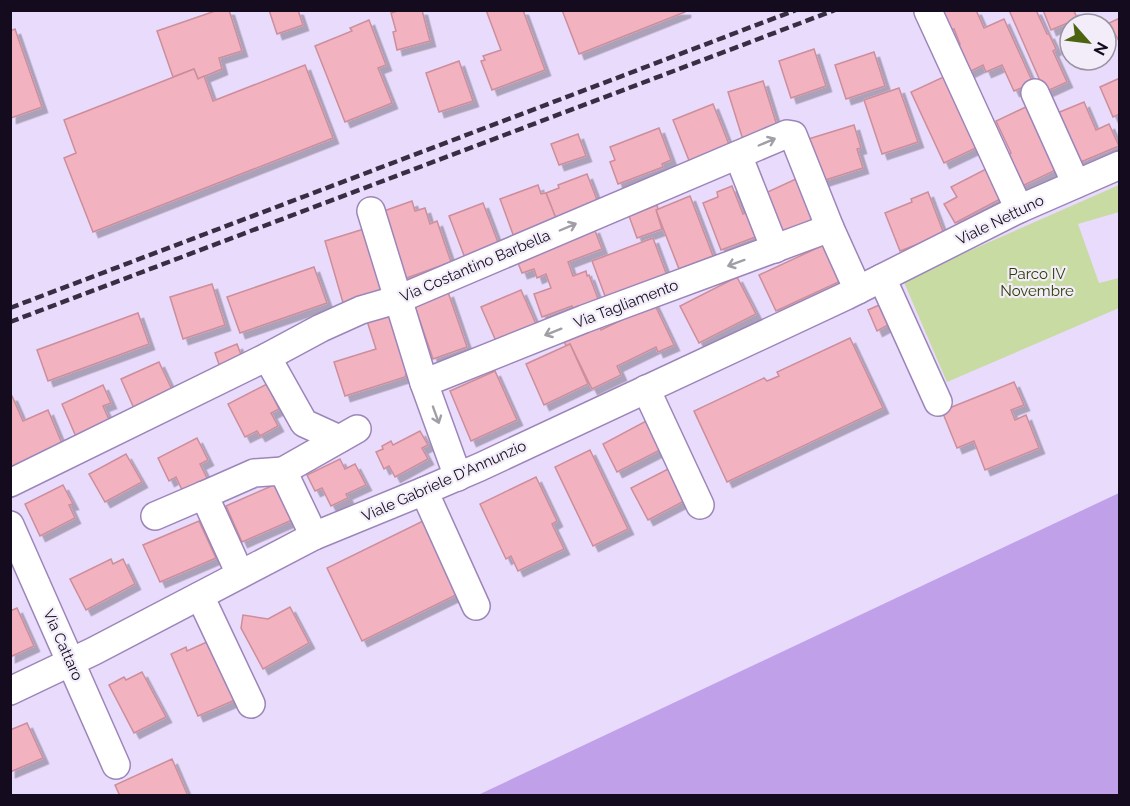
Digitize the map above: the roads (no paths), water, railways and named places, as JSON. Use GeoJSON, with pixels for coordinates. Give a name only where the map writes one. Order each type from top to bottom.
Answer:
{"type":"FeatureCollection","features":[{"type":"Feature","properties":{"kind":"street"},"geometry":{"type":"LineString","coordinates":[[928,11],[1019,209]]}},
{"type":"Feature","properties":{"kind":"street"},"geometry":{"type":"LineString","coordinates":[[1035,93],[1076,184]]}},
{"type":"Feature","properties":{"kind":"street","name":"Via Costantino Barbella"},"geometry":{"type":"LineString","coordinates":[[10,483],[361,310],[399,299],[787,134],[793,135],[830,228],[858,290]]}},
{"type":"Feature","properties":{"kind":"street"},"geometry":{"type":"LineString","coordinates":[[738,155],[775,249]]}},
{"type":"Feature","properties":{"kind":"street","name":"Viale Nettuno"},"geometry":{"type":"LineString","coordinates":[[882,278],[1019,209],[1119,165]]}},
{"type":"Feature","properties":{"kind":"street"},"geometry":{"type":"LineString","coordinates":[[371,211],[424,383],[458,477]]}},
{"type":"Feature","properties":{"kind":"street","name":"Via Tagliamento"},"geometry":{"type":"LineString","coordinates":[[424,383],[584,319],[830,228]]}},
{"type":"Feature","properties":{"kind":"street"},"geometry":{"type":"LineString","coordinates":[[882,278],[938,402]]}},
{"type":"Feature","properties":{"kind":"street","name":"Viale Gabriele D'Annunzio"},"geometry":{"type":"LineString","coordinates":[[10,691],[71,662],[314,536],[458,477],[882,278]]}},
{"type":"Feature","properties":{"kind":"street"},"geometry":{"type":"LineString","coordinates":[[155,516],[254,472],[283,471],[348,434],[304,423],[267,357]]}},
{"type":"Feature","properties":{"kind":"street"},"geometry":{"type":"LineString","coordinates":[[646,389],[700,505]]}},
{"type":"Feature","properties":{"kind":"street"},"geometry":{"type":"LineString","coordinates":[[283,471],[314,536]]}},
{"type":"Feature","properties":{"kind":"street"},"geometry":{"type":"LineString","coordinates":[[424,491],[476,606]]}},
{"type":"Feature","properties":{"kind":"street"},"geometry":{"type":"LineString","coordinates":[[204,495],[240,574]]}},
{"type":"Feature","properties":{"kind":"street","name":"Via Cattaro"},"geometry":{"type":"LineString","coordinates":[[10,525],[116,765]]}},
{"type":"Feature","properties":{"kind":"street"},"geometry":{"type":"LineString","coordinates":[[200,596],[251,704]]}},
{"type":"Feature","properties":{"kind":"railway"},"geometry":{"type":"LineString","coordinates":[[10,308],[796,10]]}},
{"type":"Feature","properties":{"kind":"railway"},"geometry":{"type":"LineString","coordinates":[[10,322],[835,10]]}},
{"type":"Feature","properties":{"kind":"park label","name":"Parco IV Novembre"},"geometry":{"type":"Point","coordinates":[1037,282]}}]}
